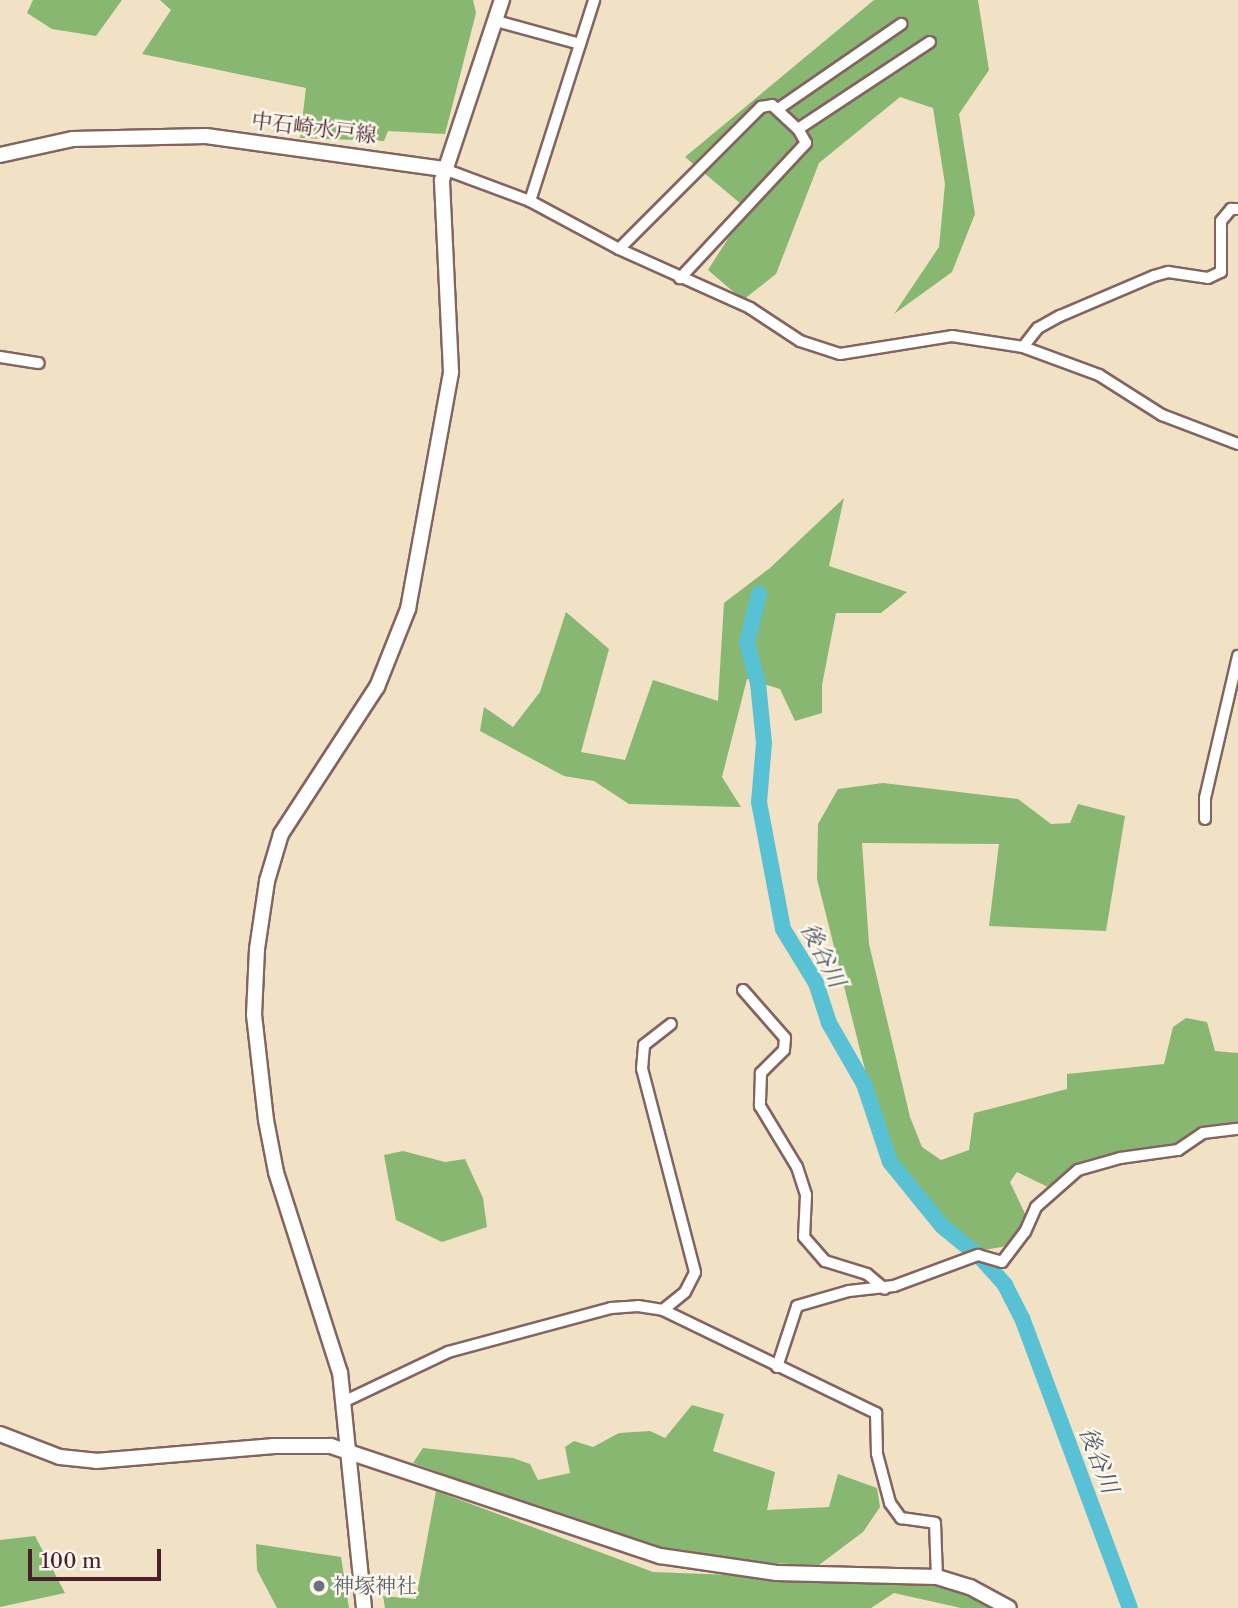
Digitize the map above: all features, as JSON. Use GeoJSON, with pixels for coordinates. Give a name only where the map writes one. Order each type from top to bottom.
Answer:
{"type":"FeatureCollection","features":[{"type":"Feature","properties":{"kind":"street"},"geometry":{"type":"LineString","coordinates":[[364,1608],[345,1401],[270,1148],[254,1015],[257,949],[267,881],[281,834],[377,687],[408,608],[451,372],[444,169],[502,0]]}},
{"type":"Feature","properties":{"kind":"street"},"geometry":{"type":"LineString","coordinates":[[530,201],[594,0]]}},
{"type":"Feature","properties":{"kind":"street"},"geometry":{"type":"LineString","coordinates":[[496,21],[580,44]]}},
{"type":"Feature","properties":{"kind":"street"},"geometry":{"type":"LineString","coordinates":[[779,109],[901,24]]}},
{"type":"Feature","properties":{"kind":"street"},"geometry":{"type":"LineString","coordinates":[[798,129],[930,42]]}},
{"type":"Feature","properties":{"kind":"street"},"geometry":{"type":"LineString","coordinates":[[619,249],[761,107],[779,109],[798,129],[806,143],[681,278]]}},
{"type":"Feature","properties":{"kind":"street","name":"中石崎水戸線"},"geometry":{"type":"LineString","coordinates":[[0,155],[73,139],[206,136],[444,169]]}},
{"type":"Feature","properties":{"kind":"street"},"geometry":{"type":"LineString","coordinates":[[444,169],[530,201],[619,249],[750,308],[800,341],[840,354],[952,336],[1023,347],[1087,369],[1162,415],[1238,444]]}},
{"type":"Feature","properties":{"kind":"street"},"geometry":{"type":"LineString","coordinates":[[1023,347],[1038,328],[1060,316],[1154,276],[1168,272],[1208,278],[1221,272],[1221,221],[1231,209],[1238,209]]}},
{"type":"Feature","properties":{"kind":"street"},"geometry":{"type":"LineString","coordinates":[[0,357],[39,363]]}},
{"type":"Feature","properties":{"kind":"street"},"geometry":{"type":"LineString","coordinates":[[1205,819],[1205,798],[1238,656]]}},
{"type":"Feature","properties":{"kind":"street"},"geometry":{"type":"LineString","coordinates":[[743,990],[785,1038],[784,1050],[761,1073],[760,1106],[797,1167],[806,1195],[804,1237],[825,1261],[867,1274],[885,1289]]}},
{"type":"Feature","properties":{"kind":"street"},"geometry":{"type":"LineString","coordinates":[[663,1310],[685,1292],[695,1272],[642,1069],[644,1045],[671,1024]]}},
{"type":"Feature","properties":{"kind":"street"},"geometry":{"type":"LineString","coordinates":[[777,1367],[797,1306],[849,1291],[885,1289],[978,1255],[1002,1262],[1025,1232],[1036,1207],[1078,1170],[1120,1158],[1178,1150],[1203,1133],[1238,1129]]}},
{"type":"Feature","properties":{"kind":"street"},"geometry":{"type":"LineString","coordinates":[[345,1401],[448,1352],[611,1308],[638,1306],[663,1310],[876,1413],[877,1454],[890,1503],[901,1518],[935,1523],[937,1577]]}},
{"type":"Feature","properties":{"kind":"street"},"geometry":{"type":"LineString","coordinates":[[0,1434],[39,1451],[88,1460],[298,1444],[348,1449],[619,1544],[697,1564],[777,1573],[937,1577],[970,1587],[1009,1608]]}},
{"type":"Feature","properties":{"kind":"green space"},"geometry":{"type":"Polygon","coordinates":[[[33,0],[122,0],[96,36],[52,29],[27,13],[33,0]]]}},
{"type":"Feature","properties":{"kind":"green space"},"geometry":{"type":"Polygon","coordinates":[[[160,0],[473,0],[476,13],[445,134],[388,131],[384,141],[300,138],[306,88],[142,54],[171,10],[160,0]]]}},
{"type":"Feature","properties":{"kind":"green space"},"geometry":{"type":"Polygon","coordinates":[[[874,0],[978,0],[989,70],[959,114],[975,214],[952,272],[894,314],[939,247],[945,184],[933,108],[900,97],[819,163],[776,274],[743,300],[708,270],[747,209],[685,157],[874,0]]]}},
{"type":"Feature","properties":{"kind":"green space"},"geometry":{"type":"Polygon","coordinates":[[[844,498],[829,566],[907,592],[881,613],[836,613],[822,685],[822,713],[795,721],[780,689],[747,679],[722,777],[741,807],[629,804],[594,781],[564,776],[480,731],[484,707],[513,727],[540,692],[566,612],[609,649],[581,752],[625,760],[653,680],[718,701],[724,603],[770,568],[844,498]]]}},
{"type":"Feature","properties":{"kind":"green space"},"geometry":{"type":"Polygon","coordinates":[[[883,783],[1018,799],[1051,824],[1070,823],[1078,804],[1125,816],[1106,931],[989,926],[999,844],[862,843],[869,944],[910,1117],[922,1147],[941,1160],[969,1150],[974,1113],[1067,1089],[1067,1074],[1164,1064],[1173,1027],[1186,1018],[1207,1022],[1215,1051],[1238,1053],[1238,1124],[1202,1129],[1177,1145],[1119,1152],[1050,1188],[1017,1172],[1010,1182],[1027,1218],[1016,1239],[1002,1247],[977,1251],[955,1235],[900,1173],[884,1145],[817,879],[818,824],[838,789],[883,783]]]}},
{"type":"Feature","properties":{"kind":"green space"},"geometry":{"type":"Polygon","coordinates":[[[403,1151],[445,1162],[465,1159],[483,1198],[487,1227],[442,1242],[396,1220],[384,1155],[403,1151]]]}},
{"type":"Feature","properties":{"kind":"green space"},"geometry":{"type":"Polygon","coordinates":[[[692,1405],[724,1414],[713,1451],[775,1472],[767,1510],[829,1507],[838,1474],[877,1488],[880,1507],[863,1532],[819,1565],[765,1563],[645,1546],[413,1463],[423,1448],[513,1458],[530,1464],[538,1480],[570,1473],[565,1447],[574,1441],[593,1447],[619,1433],[650,1431],[665,1438],[692,1405]]]}},
{"type":"Feature","properties":{"kind":"green space"},"geometry":{"type":"Polygon","coordinates":[[[436,1491],[653,1572],[934,1583],[973,1594],[997,1608],[961,1608],[894,1593],[871,1608],[385,1608],[383,1596],[416,1599],[436,1491]]]}},
{"type":"Feature","properties":{"kind":"green space"},"geometry":{"type":"Polygon","coordinates":[[[35,1536],[65,1593],[0,1607],[0,1540],[35,1536]]]}},
{"type":"Feature","properties":{"kind":"green space"},"geometry":{"type":"Polygon","coordinates":[[[256,1544],[341,1557],[349,1608],[277,1608],[257,1570],[256,1544]]]}},
{"type":"Feature","properties":{"kind":"waterway","name":"後谷川"},"geometry":{"type":"LineString","coordinates":[[759,594],[747,643],[758,683],[764,743],[759,802],[783,929],[816,983],[829,1023],[864,1084],[890,1162],[942,1226],[975,1253]]}},
{"type":"Feature","properties":{"kind":"waterway","name":"後谷川"},"geometry":{"type":"LineString","coordinates":[[981,1258],[1005,1285],[1022,1318],[1130,1608]]}},
{"type":"Feature","properties":{"kind":"place","name":"神塚神社"},"geometry":{"type":"Point","coordinates":[319,1586]}}]}
